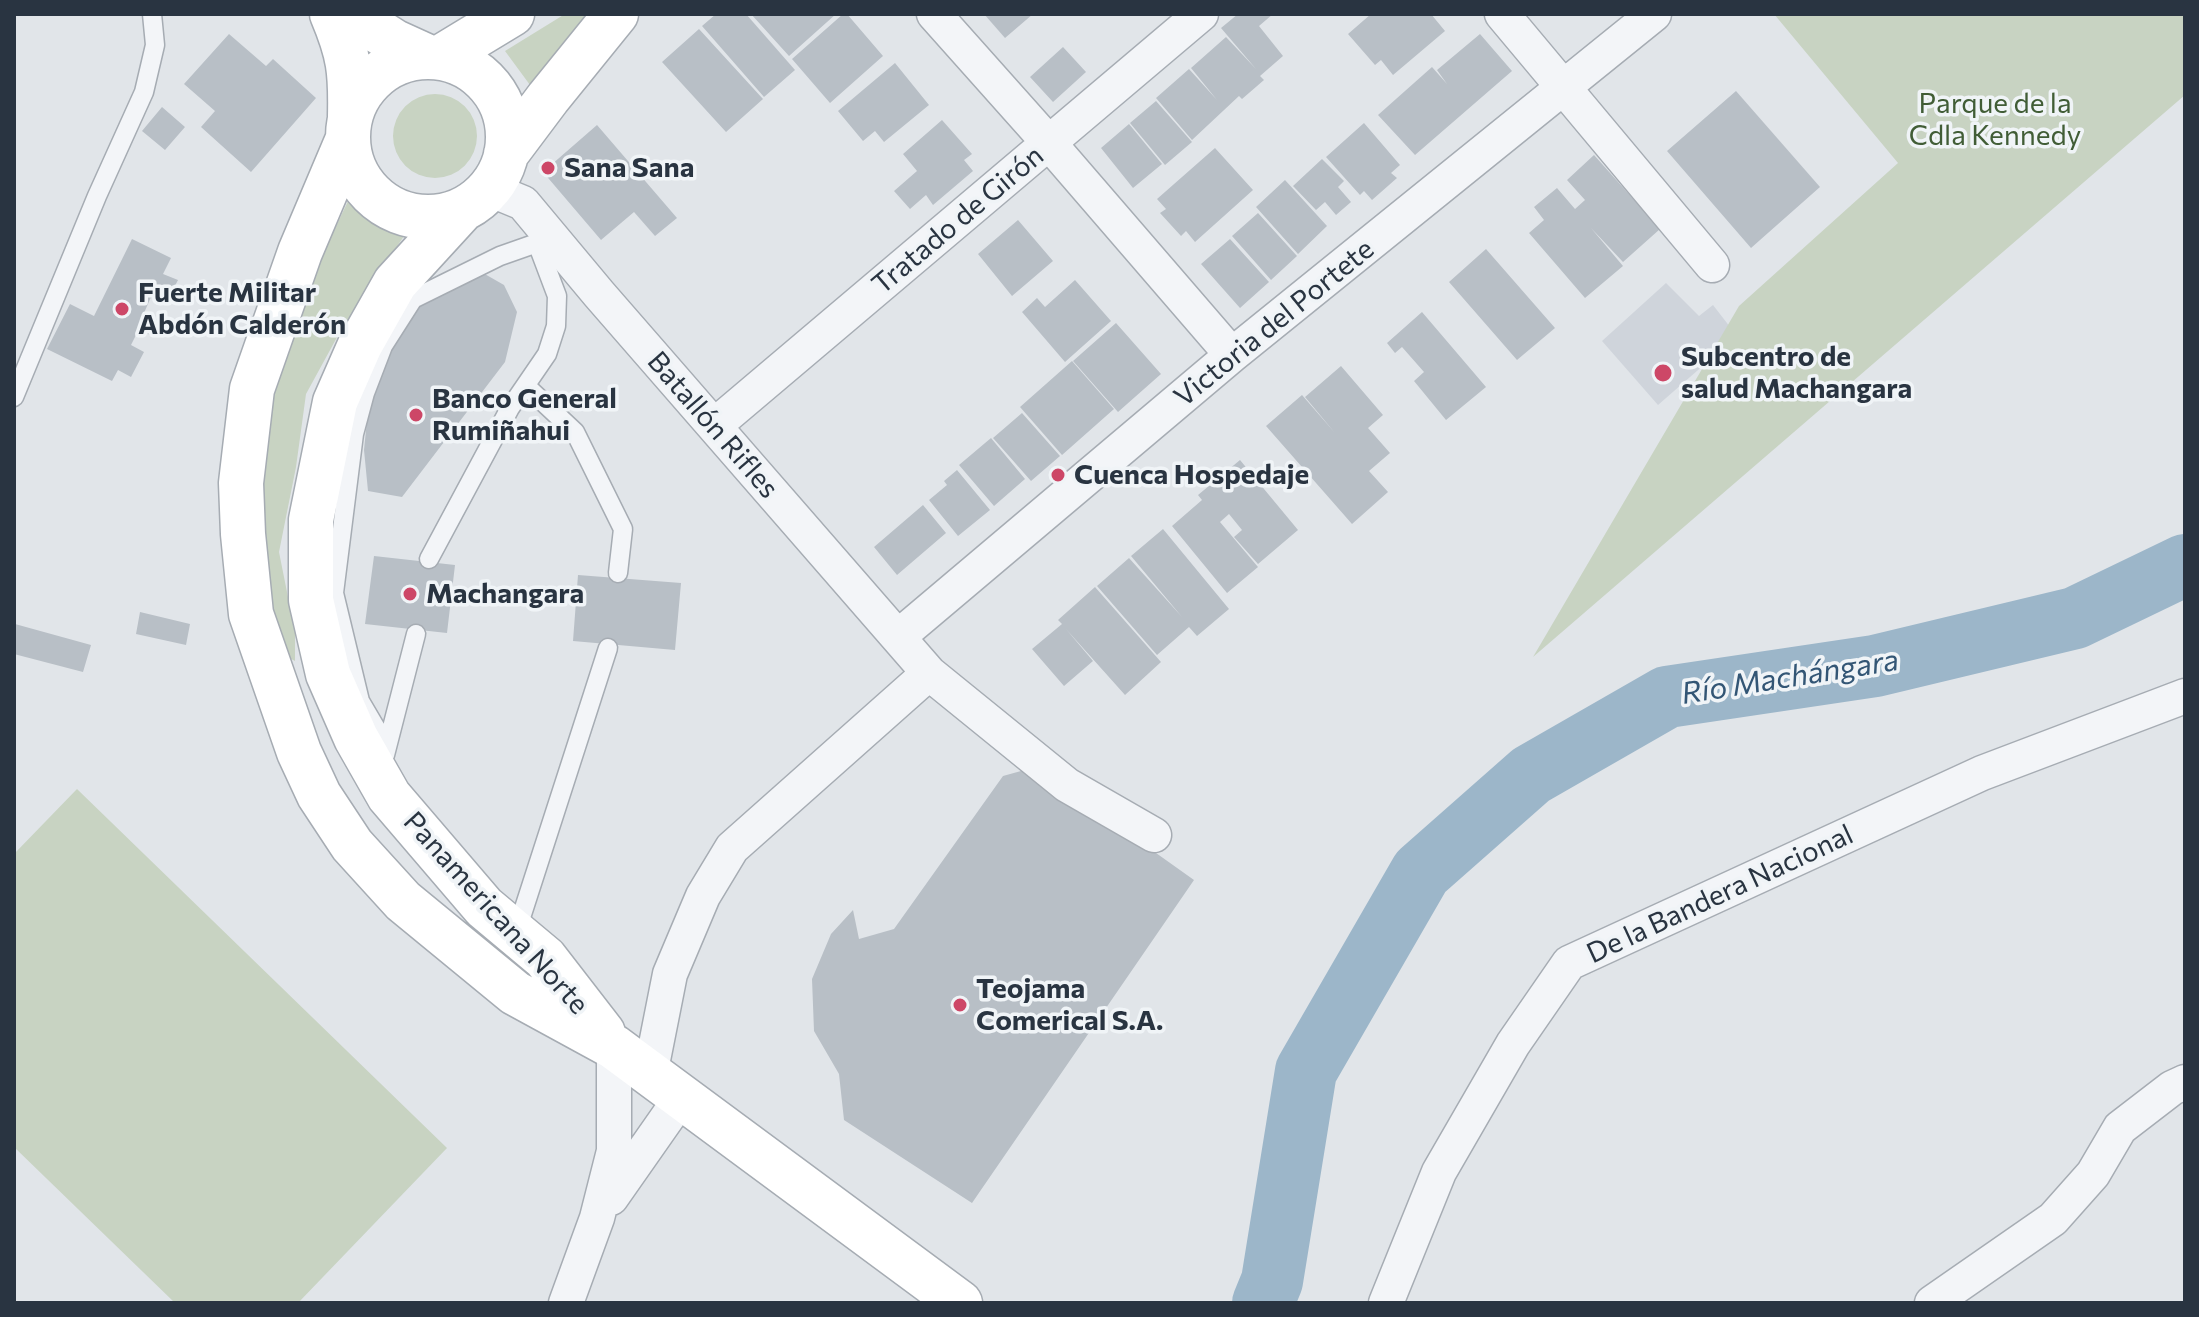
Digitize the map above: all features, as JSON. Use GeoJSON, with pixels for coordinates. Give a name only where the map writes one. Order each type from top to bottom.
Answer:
{"type":"FeatureCollection","features":[{"type":"Feature","properties":{"kind":"main road"},"geometry":{"type":"LineString","coordinates":[[332,14],[344,43],[351,76],[348,128],[352,166],[365,189],[385,206],[409,216],[436,218],[486,185],[508,135],[504,110],[492,89],[474,72],[395,42],[351,14]]}},
{"type":"Feature","properties":{"kind":"main road","name":"Panamericana Norte"},"geometry":{"type":"LineString","coordinates":[[512,14],[434,57],[401,61],[383,70],[357,98],[252,389],[241,483],[251,614],[299,752],[319,795],[352,845],[403,901],[515,993],[614,1047],[960,1303]]}},
{"type":"Feature","properties":{"kind":"main road","name":"Panamericana Norte"},"geometry":{"type":"LineString","coordinates":[[614,1047],[545,958],[484,907],[389,796],[383,762],[356,738],[328,674],[311,600],[311,520],[335,402],[360,345],[395,283],[486,185],[548,98],[616,14]]}},
{"type":"Feature","properties":{"kind":"street"},"geometry":{"type":"LineString","coordinates":[[934,14],[1232,355]]}},
{"type":"Feature","properties":{"kind":"street","name":"Tratado de Girón"},"geometry":{"type":"LineString","coordinates":[[714,426],[1201,14]]}},
{"type":"Feature","properties":{"kind":"street"},"geometry":{"type":"LineString","coordinates":[[1502,14],[1712,265]]}},
{"type":"Feature","properties":{"kind":"street","name":"Victoria del Portete"},"geometry":{"type":"LineString","coordinates":[[898,637],[1232,355],[1654,14]]}},
{"type":"Feature","properties":{"kind":"street","name":"Batallón Rifles"},"geometry":{"type":"LineString","coordinates":[[486,185],[523,203],[543,238],[714,426],[929,673],[1067,785],[1154,835]]}},
{"type":"Feature","properties":{"kind":"street"},"geometry":{"type":"LineString","coordinates":[[597,1218],[666,1087],[670,974],[703,896],[732,848],[929,673]]}},
{"type":"Feature","properties":{"kind":"street","name":"De la Bandera Nacional"},"geometry":{"type":"LineString","coordinates":[[1386,1303],[1439,1172],[1513,1044],[1569,963],[1982,773],[2185,696]]}},
{"type":"Feature","properties":{"kind":"street"},"geometry":{"type":"LineString","coordinates":[[566,1303],[597,1218],[614,1151],[614,1047]]}},
{"type":"Feature","properties":{"kind":"street"},"geometry":{"type":"LineString","coordinates":[[1932,1303],[2053,1219],[2093,1174],[2120,1128],[2172,1088],[2185,1082]]}},
{"type":"Feature","properties":{"kind":"lane"},"geometry":{"type":"LineString","coordinates":[[14,397],[97,196],[144,92],[155,45],[152,14]]}},
{"type":"Feature","properties":{"kind":"lane"},"geometry":{"type":"LineString","coordinates":[[383,762],[360,701],[334,593],[354,434],[365,393],[383,346],[413,299],[543,238],[557,296],[556,326],[547,354],[510,408],[429,559]]}},
{"type":"Feature","properties":{"kind":"lane"},"geometry":{"type":"LineString","coordinates":[[526,386],[575,432],[623,529],[618,573]]}},
{"type":"Feature","properties":{"kind":"lane"},"geometry":{"type":"LineString","coordinates":[[383,762],[416,634]]}},
{"type":"Feature","properties":{"kind":"lane"},"geometry":{"type":"LineString","coordinates":[[516,933],[608,648]]}},
{"type":"Feature","properties":{"kind":"shaded area","name":"Subcentro de salud Machangara"},"geometry":{"type":"Polygon","coordinates":[[[1666,283],[1699,316],[1713,305],[1737,336],[1658,405],[1602,341],[1666,283]]]}},
{"type":"Feature","properties":{"kind":"green space"},"geometry":{"type":"Polygon","coordinates":[[[565,14],[592,14],[530,85],[505,51],[565,14]]]}},
{"type":"Feature","properties":{"kind":"green space","name":"Parque de la Cdla Kennedy"},"geometry":{"type":"Polygon","coordinates":[[[1774,14],[2185,14],[2185,95],[1533,657],[1739,306],[1898,163],[1774,14]]]}},
{"type":"Feature","properties":{"kind":"green space"},"geometry":{"type":"Polygon","coordinates":[[[427,94],[443,94],[459,101],[470,112],[477,136],[474,152],[465,166],[443,178],[427,178],[411,171],[400,160],[393,144],[393,128],[400,112],[411,101],[427,94]]]}},
{"type":"Feature","properties":{"kind":"green space"},"geometry":{"type":"Polygon","coordinates":[[[351,195],[406,233],[341,330],[306,394],[296,467],[279,552],[295,632],[295,661],[278,652],[267,600],[262,533],[267,444],[276,386],[289,336],[313,274],[351,195]]]}},
{"type":"Feature","properties":{"kind":"green space"},"geometry":{"type":"Polygon","coordinates":[[[77,789],[447,1148],[298,1303],[175,1303],[14,1147],[14,854],[77,789]]]}},
{"type":"Feature","properties":{"kind":"building"},"geometry":{"type":"Polygon","coordinates":[[[716,14],[746,14],[795,70],[764,97],[702,26],[716,14]]]}},
{"type":"Feature","properties":{"kind":"building"},"geometry":{"type":"Polygon","coordinates":[[[751,14],[836,14],[789,56],[751,14]]]}},
{"type":"Feature","properties":{"kind":"building"},"geometry":{"type":"Polygon","coordinates":[[[843,14],[847,14],[883,56],[830,103],[792,59],[843,14]]]}},
{"type":"Feature","properties":{"kind":"building"},"geometry":{"type":"Polygon","coordinates":[[[984,14],[1033,14],[1005,38],[984,14]]]}},
{"type":"Feature","properties":{"kind":"building"},"geometry":{"type":"Polygon","coordinates":[[[1238,14],[1273,14],[1259,26],[1283,56],[1260,76],[1264,80],[1242,99],[1239,96],[1192,140],[1156,98],[1189,69],[1217,100],[1191,68],[1226,37],[1256,69],[1221,28],[1238,14]]]}},
{"type":"Feature","properties":{"kind":"building"},"geometry":{"type":"Polygon","coordinates":[[[1371,14],[1431,14],[1445,31],[1393,75],[1381,60],[1375,65],[1348,34],[1371,14]]]}},
{"type":"Feature","properties":{"kind":"building"},"geometry":{"type":"Polygon","coordinates":[[[699,29],[763,99],[726,132],[662,62],[699,29]]]}},
{"type":"Feature","properties":{"kind":"building"},"geometry":{"type":"Polygon","coordinates":[[[229,34],[266,66],[273,59],[316,98],[251,172],[201,127],[215,111],[184,84],[229,34]]]}},
{"type":"Feature","properties":{"kind":"building"},"geometry":{"type":"Polygon","coordinates":[[[1480,34],[1512,71],[1415,155],[1378,115],[1432,67],[1447,84],[1437,70],[1480,34]]]}},
{"type":"Feature","properties":{"kind":"building"},"geometry":{"type":"Polygon","coordinates":[[[1063,47],[1086,72],[1053,102],[1030,77],[1063,47]]]}},
{"type":"Feature","properties":{"kind":"building"},"geometry":{"type":"Polygon","coordinates":[[[895,63],[929,105],[884,142],[875,131],[863,141],[838,111],[895,63]]]}},
{"type":"Feature","properties":{"kind":"building"},"geometry":{"type":"Polygon","coordinates":[[[1736,91],[1820,187],[1751,248],[1667,151],[1736,91]]]}},
{"type":"Feature","properties":{"kind":"building"},"geometry":{"type":"Polygon","coordinates":[[[1156,101],[1192,142],[1165,165],[1130,123],[1156,101]]]}},
{"type":"Feature","properties":{"kind":"building"},"geometry":{"type":"Polygon","coordinates":[[[162,107],[185,127],[165,150],[142,131],[162,107]]]}},
{"type":"Feature","properties":{"kind":"building"},"geometry":{"type":"Polygon","coordinates":[[[942,120],[972,154],[964,160],[973,171],[933,205],[926,195],[910,209],[894,191],[917,171],[903,154],[942,120]]]}},
{"type":"Feature","properties":{"kind":"building"},"geometry":{"type":"Polygon","coordinates":[[[1364,123],[1400,165],[1391,173],[1397,178],[1372,200],[1364,191],[1360,195],[1326,157],[1364,123]]]}},
{"type":"Feature","properties":{"kind":"building"},"geometry":{"type":"Polygon","coordinates":[[[1129,124],[1162,164],[1133,188],[1101,148],[1129,124]]]}},
{"type":"Feature","properties":{"kind":"building"},"geometry":{"type":"Polygon","coordinates":[[[597,125],[677,218],[655,236],[634,212],[601,240],[543,172],[597,125]]]}},
{"type":"Feature","properties":{"kind":"building"},"geometry":{"type":"Polygon","coordinates":[[[1215,148],[1253,190],[1195,242],[1186,231],[1181,236],[1160,213],[1166,209],[1157,199],[1215,148]]]}},
{"type":"Feature","properties":{"kind":"building"},"geometry":{"type":"Polygon","coordinates":[[[1594,155],[1660,229],[1623,262],[1591,228],[1623,266],[1585,298],[1529,233],[1544,220],[1534,207],[1557,188],[1575,209],[1585,200],[1567,180],[1594,155]]]}},
{"type":"Feature","properties":{"kind":"building"},"geometry":{"type":"Polygon","coordinates":[[[1322,159],[1344,181],[1338,187],[1351,202],[1336,215],[1325,202],[1316,210],[1293,186],[1322,159]]]}},
{"type":"Feature","properties":{"kind":"building"},"geometry":{"type":"Polygon","coordinates":[[[1285,180],[1327,226],[1298,254],[1256,207],[1285,180]]]}},
{"type":"Feature","properties":{"kind":"building"},"geometry":{"type":"Polygon","coordinates":[[[1258,213],[1297,256],[1271,280],[1232,236],[1258,213]]]}},
{"type":"Feature","properties":{"kind":"building"},"geometry":{"type":"Polygon","coordinates":[[[1018,220],[1053,261],[1012,296],[978,254],[1018,220]]]}},
{"type":"Feature","properties":{"kind":"building","name":"Fuerte Militar Abdón Calderón"},"geometry":{"type":"Polygon","coordinates":[[[132,239],[171,258],[163,274],[178,280],[165,305],[151,297],[144,313],[159,320],[152,336],[139,329],[131,345],[144,352],[131,377],[118,370],[112,381],[47,349],[70,304],[94,316],[132,239]]]}},
{"type":"Feature","properties":{"kind":"building"},"geometry":{"type":"Polygon","coordinates":[[[1230,239],[1269,282],[1240,308],[1201,264],[1230,239]]]}},
{"type":"Feature","properties":{"kind":"building"},"geometry":{"type":"Polygon","coordinates":[[[1486,249],[1555,328],[1517,360],[1449,282],[1486,249]]]}},
{"type":"Feature","properties":{"kind":"building","name":"Banco General Rumiñahui"},"geometry":{"type":"Polygon","coordinates":[[[483,273],[504,285],[517,312],[505,362],[402,497],[368,491],[364,450],[371,381],[417,306],[483,273]]]}},
{"type":"Feature","properties":{"kind":"building"},"geometry":{"type":"Polygon","coordinates":[[[1075,280],[1111,321],[1065,362],[1022,312],[1037,298],[1045,307],[1075,280]]]}},
{"type":"Feature","properties":{"kind":"building"},"geometry":{"type":"Polygon","coordinates":[[[1422,312],[1486,387],[1446,420],[1414,381],[1424,372],[1402,347],[1395,353],[1387,343],[1422,312]]]}},
{"type":"Feature","properties":{"kind":"building"},"geometry":{"type":"Polygon","coordinates":[[[1116,323],[1161,374],[1118,412],[1073,361],[1116,323]]]}},
{"type":"Feature","properties":{"kind":"building"},"geometry":{"type":"Polygon","coordinates":[[[1072,361],[1114,409],[1062,455],[1020,407],[1072,361]]]}},
{"type":"Feature","properties":{"kind":"building"},"geometry":{"type":"Polygon","coordinates":[[[1341,366],[1383,415],[1368,428],[1390,453],[1369,471],[1388,492],[1352,524],[1266,426],[1302,395],[1335,433],[1305,397],[1341,366]]]}},
{"type":"Feature","properties":{"kind":"building"},"geometry":{"type":"Polygon","coordinates":[[[1022,413],[1060,456],[1031,481],[993,438],[1022,413]]]}},
{"type":"Feature","properties":{"kind":"building"},"geometry":{"type":"Polygon","coordinates":[[[991,438],[1025,479],[994,506],[959,465],[991,438]]]}},
{"type":"Feature","properties":{"kind":"building"},"geometry":{"type":"Polygon","coordinates":[[[1240,460],[1298,530],[1258,564],[1234,537],[1242,530],[1229,514],[1220,522],[1258,567],[1227,593],[1172,526],[1202,500],[1198,495],[1240,460]]]}},
{"type":"Feature","properties":{"kind":"building"},"geometry":{"type":"Polygon","coordinates":[[[957,470],[990,510],[958,536],[929,500],[947,485],[944,481],[957,470]]]}},
{"type":"Feature","properties":{"kind":"building"},"geometry":{"type":"Polygon","coordinates":[[[923,505],[946,533],[897,575],[874,547],[923,505]]]}},
{"type":"Feature","properties":{"kind":"building"},"geometry":{"type":"Polygon","coordinates":[[[1163,529],[1229,609],[1197,636],[1189,627],[1157,655],[1097,586],[1129,558],[1182,617],[1131,556],[1163,529]]]}},
{"type":"Feature","properties":{"kind":"building","name":"Machangara"},"geometry":{"type":"Polygon","coordinates":[[[374,556],[455,565],[447,633],[365,624],[374,556]]]}},
{"type":"Feature","properties":{"kind":"building"},"geometry":{"type":"Polygon","coordinates":[[[578,575],[681,583],[675,650],[573,641],[578,575]]]}},
{"type":"Feature","properties":{"kind":"building"},"geometry":{"type":"Polygon","coordinates":[[[1095,587],[1161,662],[1125,695],[1066,629],[1093,661],[1064,686],[1032,649],[1062,624],[1058,620],[1095,587]]]}},
{"type":"Feature","properties":{"kind":"building"},"geometry":{"type":"Polygon","coordinates":[[[140,612],[190,624],[186,645],[136,634],[140,612]]]}},
{"type":"Feature","properties":{"kind":"building"},"geometry":{"type":"Polygon","coordinates":[[[15,624],[91,645],[83,672],[14,654],[15,624]]]}},
{"type":"Feature","properties":{"kind":"building","name":"Teojama Comerical S.A."},"geometry":{"type":"Polygon","coordinates":[[[1028,762],[1194,880],[972,1203],[844,1120],[839,1074],[814,1031],[812,979],[831,934],[853,910],[859,939],[894,929],[1003,776],[1021,771],[1028,762]]]}},
{"type":"Feature","properties":{"kind":"waterway","name":"Río Machángara"},"geometry":{"type":"LineString","coordinates":[[1263,1303],[1272,1281],[1306,1071],[1421,872],[1531,775],[1667,697],[1875,666],[2075,618],[2185,565]]}},
{"type":"Feature","properties":{"kind":"place","name":"Sana Sana"},"geometry":{"type":"Point","coordinates":[548,168]}},
{"type":"Feature","properties":{"kind":"place","name":"Fuerte Militar Abdón Calderón"},"geometry":{"type":"Point","coordinates":[122,309]}},
{"type":"Feature","properties":{"kind":"place","name":"Subcentro de salud Machangara"},"geometry":{"type":"Point","coordinates":[1663,373]}},
{"type":"Feature","properties":{"kind":"place","name":"Banco General Rumiñahui"},"geometry":{"type":"Point","coordinates":[416,415]}},
{"type":"Feature","properties":{"kind":"place","name":"Cuenca Hospedaje"},"geometry":{"type":"Point","coordinates":[1058,475]}},
{"type":"Feature","properties":{"kind":"place","name":"Machangara"},"geometry":{"type":"Point","coordinates":[410,594]}},
{"type":"Feature","properties":{"kind":"place","name":"Teojama Comerical S.A."},"geometry":{"type":"Point","coordinates":[960,1005]}}]}
